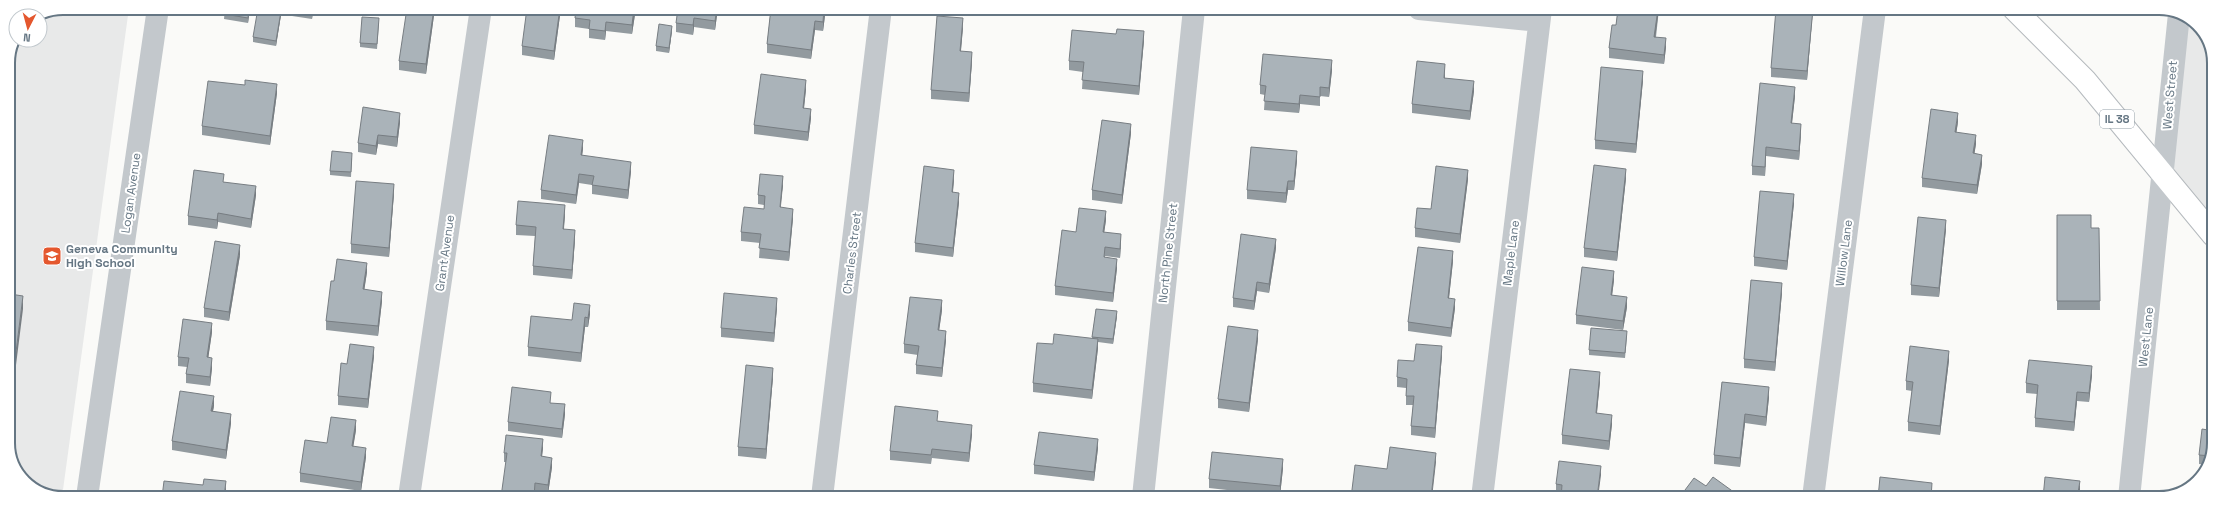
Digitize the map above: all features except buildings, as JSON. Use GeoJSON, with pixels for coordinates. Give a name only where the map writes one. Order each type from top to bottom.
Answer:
{"type":"FeatureCollection","features":[{"type":"Feature","properties":{"kind":"main road","name":"IL 38"},"geometry":{"type":"LineString","coordinates":[[2020,15],[2086,80],[2207,228]]}},
{"type":"Feature","properties":{"kind":"street","name":"Logan Avenue"},"geometry":{"type":"LineString","coordinates":[[88,491],[157,15]]}},
{"type":"Feature","properties":{"kind":"street","name":"Grant Avenue"},"geometry":{"type":"LineString","coordinates":[[411,491],[480,15]]}},
{"type":"Feature","properties":{"kind":"street","name":"Charles Street"},"geometry":{"type":"LineString","coordinates":[[823,491],[880,15]]}},
{"type":"Feature","properties":{"kind":"street","name":"North Pine Street"},"geometry":{"type":"LineString","coordinates":[[1143,491],[1193,15]]}},
{"type":"Feature","properties":{"kind":"street","name":"Maple Lane"},"geometry":{"type":"LineString","coordinates":[[1483,491],[1540,15]]}},
{"type":"Feature","properties":{"kind":"street","name":"Willow Lane"},"geometry":{"type":"LineString","coordinates":[[1814,491],[1874,15]]}},
{"type":"Feature","properties":{"kind":"street","name":"West Street"},"geometry":{"type":"LineString","coordinates":[[2163,176],[2169,93],[2178,19]]}},
{"type":"Feature","properties":{"kind":"street","name":"West Lane"},"geometry":{"type":"LineString","coordinates":[[2130,491],[2163,176]]}},
{"type":"Feature","properties":{"kind":"shaded area","name":"Geneva Community High School"},"geometry":{"type":"Polygon","coordinates":[[[63,15],[128,15],[63,491],[53,490],[39,485],[27,475],[19,462],[15,447],[16,53],[18,48],[48,48],[48,18],[63,15]]]}},
{"type":"Feature","properties":{"kind":"shaded area"},"geometry":{"type":"Polygon","coordinates":[[[2187,24],[2201,39],[2207,59],[2207,215],[2171,171],[2187,24]]]}},
{"type":"Feature","properties":{"kind":"place","name":"Geneva Community High School"},"geometry":{"type":"Point","coordinates":[52,256]}}]}
